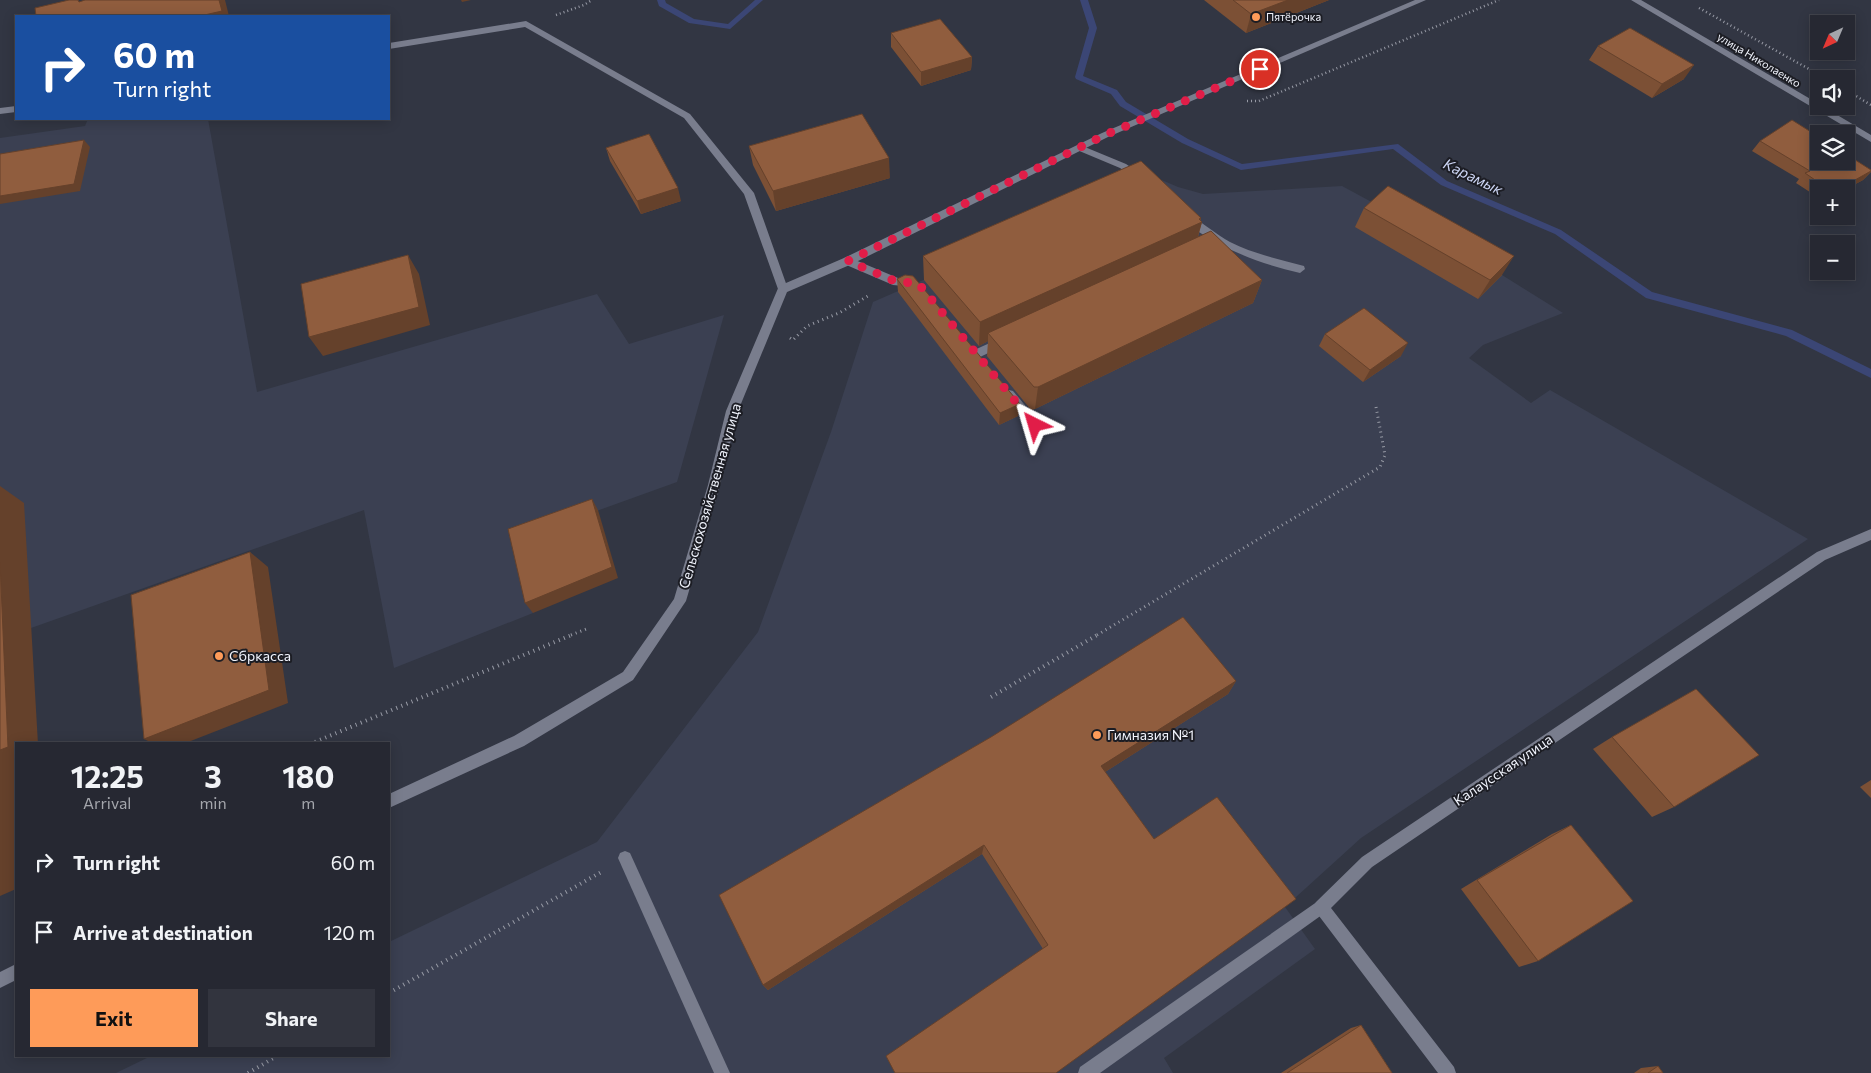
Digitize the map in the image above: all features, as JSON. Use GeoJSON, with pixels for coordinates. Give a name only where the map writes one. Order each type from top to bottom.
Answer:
{"type":"FeatureCollection","features":[{"type":"Feature","properties":{"kind":"street"},"geometry":{"type":"LineString","coordinates":[[390,46],[526,24],[687,116],[749,193],[783,289],[848,261],[1105,135],[1422,0]]}},
{"type":"Feature","properties":{"kind":"street","name":"улица Николаенко"},"geometry":{"type":"LineString","coordinates":[[1636,0],[1871,139]]}},
{"type":"Feature","properties":{"kind":"street"},"geometry":{"type":"LineString","coordinates":[[0,112],[15,109]]}},
{"type":"Feature","properties":{"kind":"street"},"geometry":{"type":"LineString","coordinates":[[1080,148],[1124,166],[1148,183]]}},
{"type":"Feature","properties":{"kind":"street"},"geometry":{"type":"LineString","coordinates":[[1182,214],[1214,244],[1300,270]]}},
{"type":"Feature","properties":{"kind":"street"},"geometry":{"type":"LineString","coordinates":[[848,261],[897,282],[918,283],[923,290]]}},
{"type":"Feature","properties":{"kind":"street","name":"Сельскохозяйственная улица"},"geometry":{"type":"LineString","coordinates":[[390,801],[519,741],[628,676],[680,601],[714,485],[732,411],[783,289]]}},
{"type":"Feature","properties":{"kind":"street"},"geometry":{"type":"LineString","coordinates":[[976,354],[1012,337]]}},
{"type":"Feature","properties":{"kind":"street"},"geometry":{"type":"LineString","coordinates":[[1000,382],[1035,425]]}},
{"type":"Feature","properties":{"kind":"street","name":"Калаусская улица"},"geometry":{"type":"LineString","coordinates":[[1086,1073],[1321,907],[1367,862],[1821,556],[1871,534]]}},
{"type":"Feature","properties":{"kind":"street"},"geometry":{"type":"LineString","coordinates":[[625,858],[722,1073]]}},
{"type":"Feature","properties":{"kind":"street"},"geometry":{"type":"LineString","coordinates":[[1321,907],[1448,1073]]}},
{"type":"Feature","properties":{"kind":"street"},"geometry":{"type":"LineString","coordinates":[[0,980],[15,972]]}},
{"type":"Feature","properties":{"kind":"path"},"geometry":{"type":"LineString","coordinates":[[526,24],[584,6],[592,0]]}},
{"type":"Feature","properties":{"kind":"path"},"geometry":{"type":"LineString","coordinates":[[1694,5],[1811,70]]}},
{"type":"Feature","properties":{"kind":"path"},"geometry":{"type":"LineString","coordinates":[[1855,95],[1871,105]]}},
{"type":"Feature","properties":{"kind":"path"},"geometry":{"type":"LineString","coordinates":[[991,697],[1209,570],[1380,467],[1385,455],[1376,407]]}},
{"type":"Feature","properties":{"kind":"path"},"geometry":{"type":"LineString","coordinates":[[315,742],[589,628]]}},
{"type":"Feature","properties":{"kind":"path"},"geometry":{"type":"LineString","coordinates":[[390,992],[625,858]]}},
{"type":"Feature","properties":{"kind":"path"},"geometry":{"type":"LineString","coordinates":[[248,1073],[275,1057]]}},
{"type":"Feature","properties":{"kind":"shaded area"},"geometry":{"type":"Polygon","coordinates":[[[88,120],[208,120],[257,392],[597,294],[629,344],[724,315],[677,482],[516,540],[533,613],[394,668],[364,510],[31,628],[16,742],[0,776],[0,138],[85,126],[88,120]]]}},
{"type":"Feature","properties":{"kind":"shaded area","name":"Гимназия №1"},"geometry":{"type":"Polygon","coordinates":[[[1157,178],[1178,187],[1203,194],[1342,186],[1502,275],[1563,313],[1483,345],[1469,358],[1531,403],[1550,390],[1808,539],[1361,838],[1285,907],[1315,949],[1164,1058],[1173,1073],[116,1073],[149,1057],[390,1057],[390,942],[597,842],[758,632],[831,432],[873,302],[1157,178]]]}},
{"type":"Feature","properties":{"kind":"building"},"geometry":{"type":"Polygon","coordinates":[[[69,0],[78,0],[79,2],[85,0],[219,0],[222,11],[204,15],[36,15],[35,8],[69,0]]]}},
{"type":"Feature","properties":{"kind":"building"},"geometry":{"type":"Polygon","coordinates":[[[1233,0],[1288,0],[1251,14],[1233,0]]]}},
{"type":"Feature","properties":{"kind":"building"},"geometry":{"type":"Polygon","coordinates":[[[940,19],[972,57],[921,72],[891,33],[940,19]]]}},
{"type":"Feature","properties":{"kind":"building"},"geometry":{"type":"Polygon","coordinates":[[[1630,28],[1694,65],[1662,84],[1598,46],[1630,28]]]}},
{"type":"Feature","properties":{"kind":"building"},"geometry":{"type":"Polygon","coordinates":[[[862,114],[889,158],[773,191],[749,146],[862,114]]]}},
{"type":"Feature","properties":{"kind":"building"},"geometry":{"type":"Polygon","coordinates":[[[1792,120],[1810,131],[1810,170],[1855,170],[1855,160],[1871,171],[1855,180],[1815,180],[1805,173],[1810,171],[1760,141],[1792,120]]]}},
{"type":"Feature","properties":{"kind":"building"},"geometry":{"type":"Polygon","coordinates":[[[649,134],[678,188],[637,201],[606,148],[649,134]]]}},
{"type":"Feature","properties":{"kind":"building"},"geometry":{"type":"Polygon","coordinates":[[[84,140],[74,184],[0,196],[0,154],[84,140]]]}},
{"type":"Feature","properties":{"kind":"building"},"geometry":{"type":"Polygon","coordinates":[[[1141,161],[1201,218],[1199,219],[1202,222],[980,322],[923,256],[1141,161]]]}},
{"type":"Feature","properties":{"kind":"building"},"geometry":{"type":"Polygon","coordinates":[[[1388,186],[1514,256],[1490,280],[1364,208],[1388,186]]]}},
{"type":"Feature","properties":{"kind":"building"},"geometry":{"type":"Polygon","coordinates":[[[1211,231],[1262,280],[1038,387],[1034,387],[988,333],[1211,231]]]}},
{"type":"Feature","properties":{"kind":"building"},"geometry":{"type":"Polygon","coordinates":[[[408,255],[419,307],[309,337],[301,284],[408,255]]]}},
{"type":"Feature","properties":{"kind":"building"},"geometry":{"type":"Polygon","coordinates":[[[905,275],[913,276],[1020,404],[1000,413],[897,279],[905,275]]]}},
{"type":"Feature","properties":{"kind":"building"},"geometry":{"type":"Polygon","coordinates":[[[1364,308],[1408,343],[1370,370],[1325,334],[1364,308]]]}},
{"type":"Feature","properties":{"kind":"building"},"geometry":{"type":"Polygon","coordinates":[[[592,499],[612,567],[525,603],[508,529],[592,499]]]}},
{"type":"Feature","properties":{"kind":"building","name":"Сбркасса"},"geometry":{"type":"Polygon","coordinates":[[[250,552],[269,690],[144,739],[131,595],[250,552]]]}},
{"type":"Feature","properties":{"kind":"building"},"geometry":{"type":"Polygon","coordinates":[[[0,562],[8,747],[0,750],[0,562]]]}},
{"type":"Feature","properties":{"kind":"building"},"geometry":{"type":"Polygon","coordinates":[[[1183,617],[1236,681],[1101,766],[1154,839],[1217,797],[1296,899],[1056,1073],[895,1073],[886,1056],[1048,945],[984,845],[763,985],[719,895],[991,737],[1183,617]]]}},
{"type":"Feature","properties":{"kind":"building"},"geometry":{"type":"Polygon","coordinates":[[[1696,689],[1759,755],[1674,807],[1612,737],[1696,689]]]}},
{"type":"Feature","properties":{"kind":"building"},"geometry":{"type":"Polygon","coordinates":[[[1571,825],[1633,901],[1538,961],[1477,880],[1571,825]]]}},
{"type":"Feature","properties":{"kind":"building"},"geometry":{"type":"Polygon","coordinates":[[[1361,1025],[1392,1073],[1287,1073],[1361,1025]]]}},
{"type":"Feature","properties":{"kind":"building"},"geometry":{"type":"Polygon","coordinates":[[[1658,1066],[1663,1073],[1648,1073],[1658,1066]]]}},
{"type":"Feature","properties":{"kind":"waterway","name":"Карамык"},"geometry":{"type":"LineString","coordinates":[[661,0],[662,4],[692,21],[730,27],[759,0]]}},
{"type":"Feature","properties":{"kind":"waterway","name":"Карамык"},"geometry":{"type":"LineString","coordinates":[[1084,0],[1093,28],[1079,77],[1114,92],[1123,104],[1185,141],[1241,167],[1395,146],[1444,183],[1558,232],[1649,295],[1789,333],[1871,374]]}},
{"type":"Feature","properties":{"kind":"place","name":"Пятёрочка"},"geometry":{"type":"Point","coordinates":[1256,17]}},
{"type":"Feature","properties":{"kind":"place","name":"Сбркасса"},"geometry":{"type":"Point","coordinates":[219,656]}},
{"type":"Feature","properties":{"kind":"place","name":"Гимназия №1"},"geometry":{"type":"Point","coordinates":[1097,735]}},
{"type":"Feature","properties":{"kind":"route"},"geometry":{"type":"LineString","coordinates":[[1035,425],[918,283],[897,282],[848,261],[1105,135],[1260,69]]}}]}
